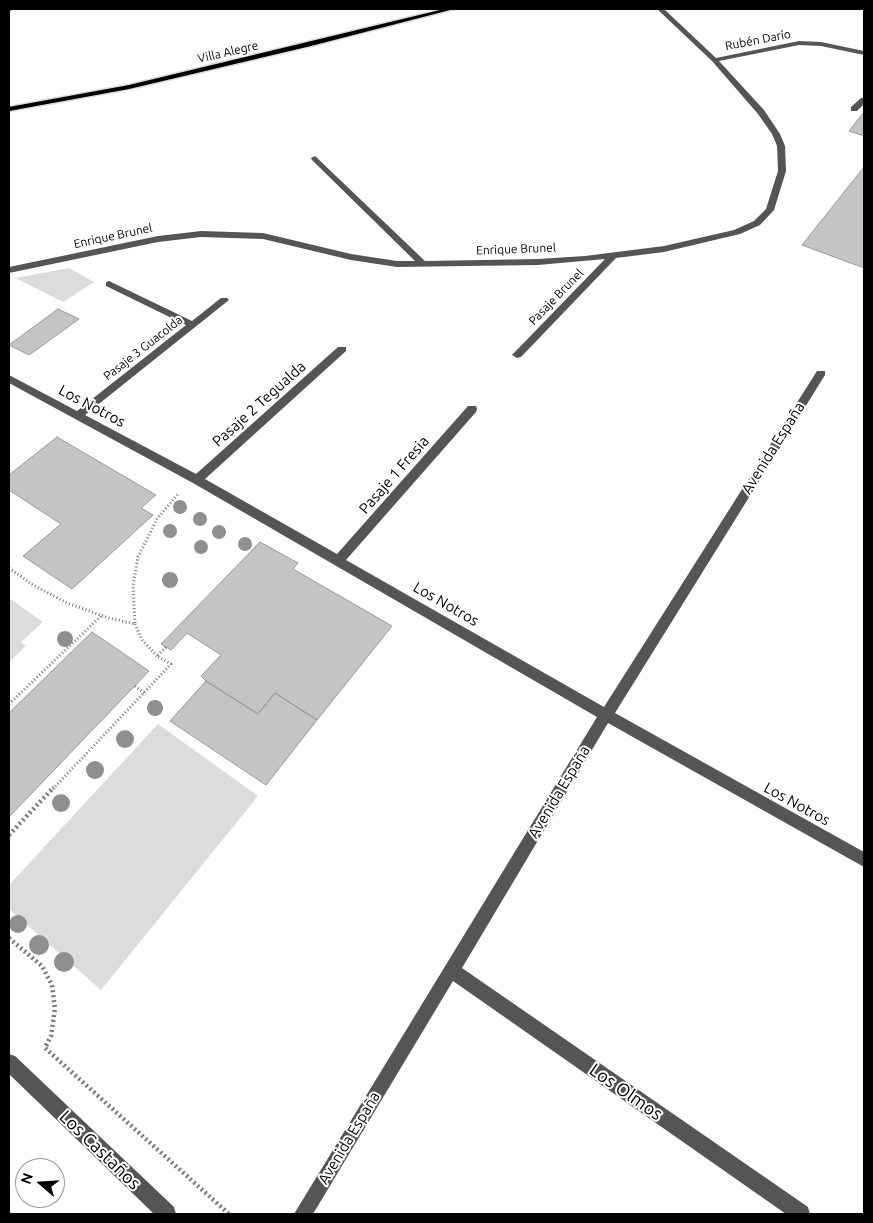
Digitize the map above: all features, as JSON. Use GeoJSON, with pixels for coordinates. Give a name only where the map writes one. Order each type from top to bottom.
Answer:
{"type":"FeatureCollection","features":[{"type":"Feature","properties":{"kind":"main road","name":"Villa Alegre"},"geometry":{"type":"LineString","coordinates":[[9,108],[129,87],[338,38],[451,9]]}},
{"type":"Feature","properties":{"kind":"street","name":"Enrique Brunel"},"geometry":{"type":"LineString","coordinates":[[9,270],[158,239],[222,234],[250,235],[286,240],[329,252],[374,261],[422,264],[538,262],[613,256],[664,249],[737,232],[757,222],[770,210],[782,171],[780,146],[776,134],[761,112],[714,60],[660,9]]}},
{"type":"Feature","properties":{"kind":"street","name":"Rubén Darío"},"geometry":{"type":"LineString","coordinates":[[714,60],[799,43],[821,44],[864,53]]}},
{"type":"Feature","properties":{"kind":"street"},"geometry":{"type":"LineString","coordinates":[[854,109],[864,100]]}},
{"type":"Feature","properties":{"kind":"street"},"geometry":{"type":"LineString","coordinates":[[315,158],[422,264]]}},
{"type":"Feature","properties":{"kind":"street","name":"Pasaje Brunel"},"geometry":{"type":"LineString","coordinates":[[517,355],[613,256]]}},
{"type":"Feature","properties":{"kind":"street"},"geometry":{"type":"LineString","coordinates":[[109,284],[193,325]]}},
{"type":"Feature","properties":{"kind":"street","name":"Pasaje 3 Guacolda"},"geometry":{"type":"LineString","coordinates":[[77,416],[224,300]]}},
{"type":"Feature","properties":{"kind":"street","name":"Pasaje 2 Tegualda"},"geometry":{"type":"LineString","coordinates":[[197,480],[342,349]]}},
{"type":"Feature","properties":{"kind":"street","name":"Avenida España"},"geometry":{"type":"LineString","coordinates":[[303,1214],[606,715],[821,373]]}},
{"type":"Feature","properties":{"kind":"street","name":"Los Notros"},"geometry":{"type":"LineString","coordinates":[[9,379],[197,480],[606,715],[864,860]]}},
{"type":"Feature","properties":{"kind":"street","name":"Pasaje 1 Fresia"},"geometry":{"type":"LineString","coordinates":[[338,561],[472,409]]}},
{"type":"Feature","properties":{"kind":"street","name":"Los Olmos"},"geometry":{"type":"LineString","coordinates":[[451,970],[801,1214]]}},
{"type":"Feature","properties":{"kind":"street","name":"Los Castaños"},"geometry":{"type":"LineString","coordinates":[[9,1062],[168,1214]]}},
{"type":"Feature","properties":{"kind":"path"},"geometry":{"type":"LineString","coordinates":[[9,834],[171,664],[157,656],[142,640],[135,624],[134,570],[144,543],[165,507],[174,497],[197,480]]}},
{"type":"Feature","properties":{"kind":"path"},"geometry":{"type":"LineString","coordinates":[[9,568],[49,594],[101,616],[135,624]]}},
{"type":"Feature","properties":{"kind":"path"},"geometry":{"type":"LineString","coordinates":[[9,704],[101,616]]}},
{"type":"Feature","properties":{"kind":"path"},"geometry":{"type":"LineString","coordinates":[[157,656],[166,647]]}},
{"type":"Feature","properties":{"kind":"path"},"geometry":{"type":"LineString","coordinates":[[135,686],[144,693]]}},
{"type":"Feature","properties":{"kind":"path"},"geometry":{"type":"LineString","coordinates":[[9,938],[42,966],[52,985],[55,1009],[51,1036],[45,1048],[229,1214]]}},
{"type":"Feature","properties":{"kind":"shaded area"},"geometry":{"type":"Polygon","coordinates":[[[69,268],[94,282],[63,302],[15,278],[69,268]]]}},
{"type":"Feature","properties":{"kind":"shaded area"},"geometry":{"type":"Polygon","coordinates":[[[9,598],[43,622],[21,642],[26,646],[9,662],[9,598]]]}},
{"type":"Feature","properties":{"kind":"shaded area"},"geometry":{"type":"Polygon","coordinates":[[[158,724],[258,796],[101,990],[9,909],[9,885],[158,724]]]}},
{"type":"Feature","properties":{"kind":"building"},"geometry":{"type":"Polygon","coordinates":[[[864,112],[864,136],[849,131],[864,112]]]}},
{"type":"Feature","properties":{"kind":"building"},"geometry":{"type":"Polygon","coordinates":[[[864,167],[864,268],[802,245],[864,167]]]}},
{"type":"Feature","properties":{"kind":"building"},"geometry":{"type":"Polygon","coordinates":[[[58,309],[79,319],[29,355],[9,345],[58,309]]]}},
{"type":"Feature","properties":{"kind":"building"},"geometry":{"type":"Polygon","coordinates":[[[57,437],[156,495],[141,508],[153,515],[72,589],[23,556],[61,524],[9,490],[9,475],[57,437]]]}},
{"type":"Feature","properties":{"kind":"building"},"geometry":{"type":"Polygon","coordinates":[[[260,542],[298,563],[293,569],[392,626],[317,720],[275,693],[258,714],[206,681],[201,676],[221,655],[187,633],[171,650],[161,644],[260,542]]]}},
{"type":"Feature","properties":{"kind":"building"},"geometry":{"type":"Polygon","coordinates":[[[92,632],[149,671],[9,817],[9,713],[92,632]]]}},
{"type":"Feature","properties":{"kind":"building"},"geometry":{"type":"Polygon","coordinates":[[[206,681],[258,714],[275,693],[317,720],[266,785],[170,721],[206,681]]]}}]}
